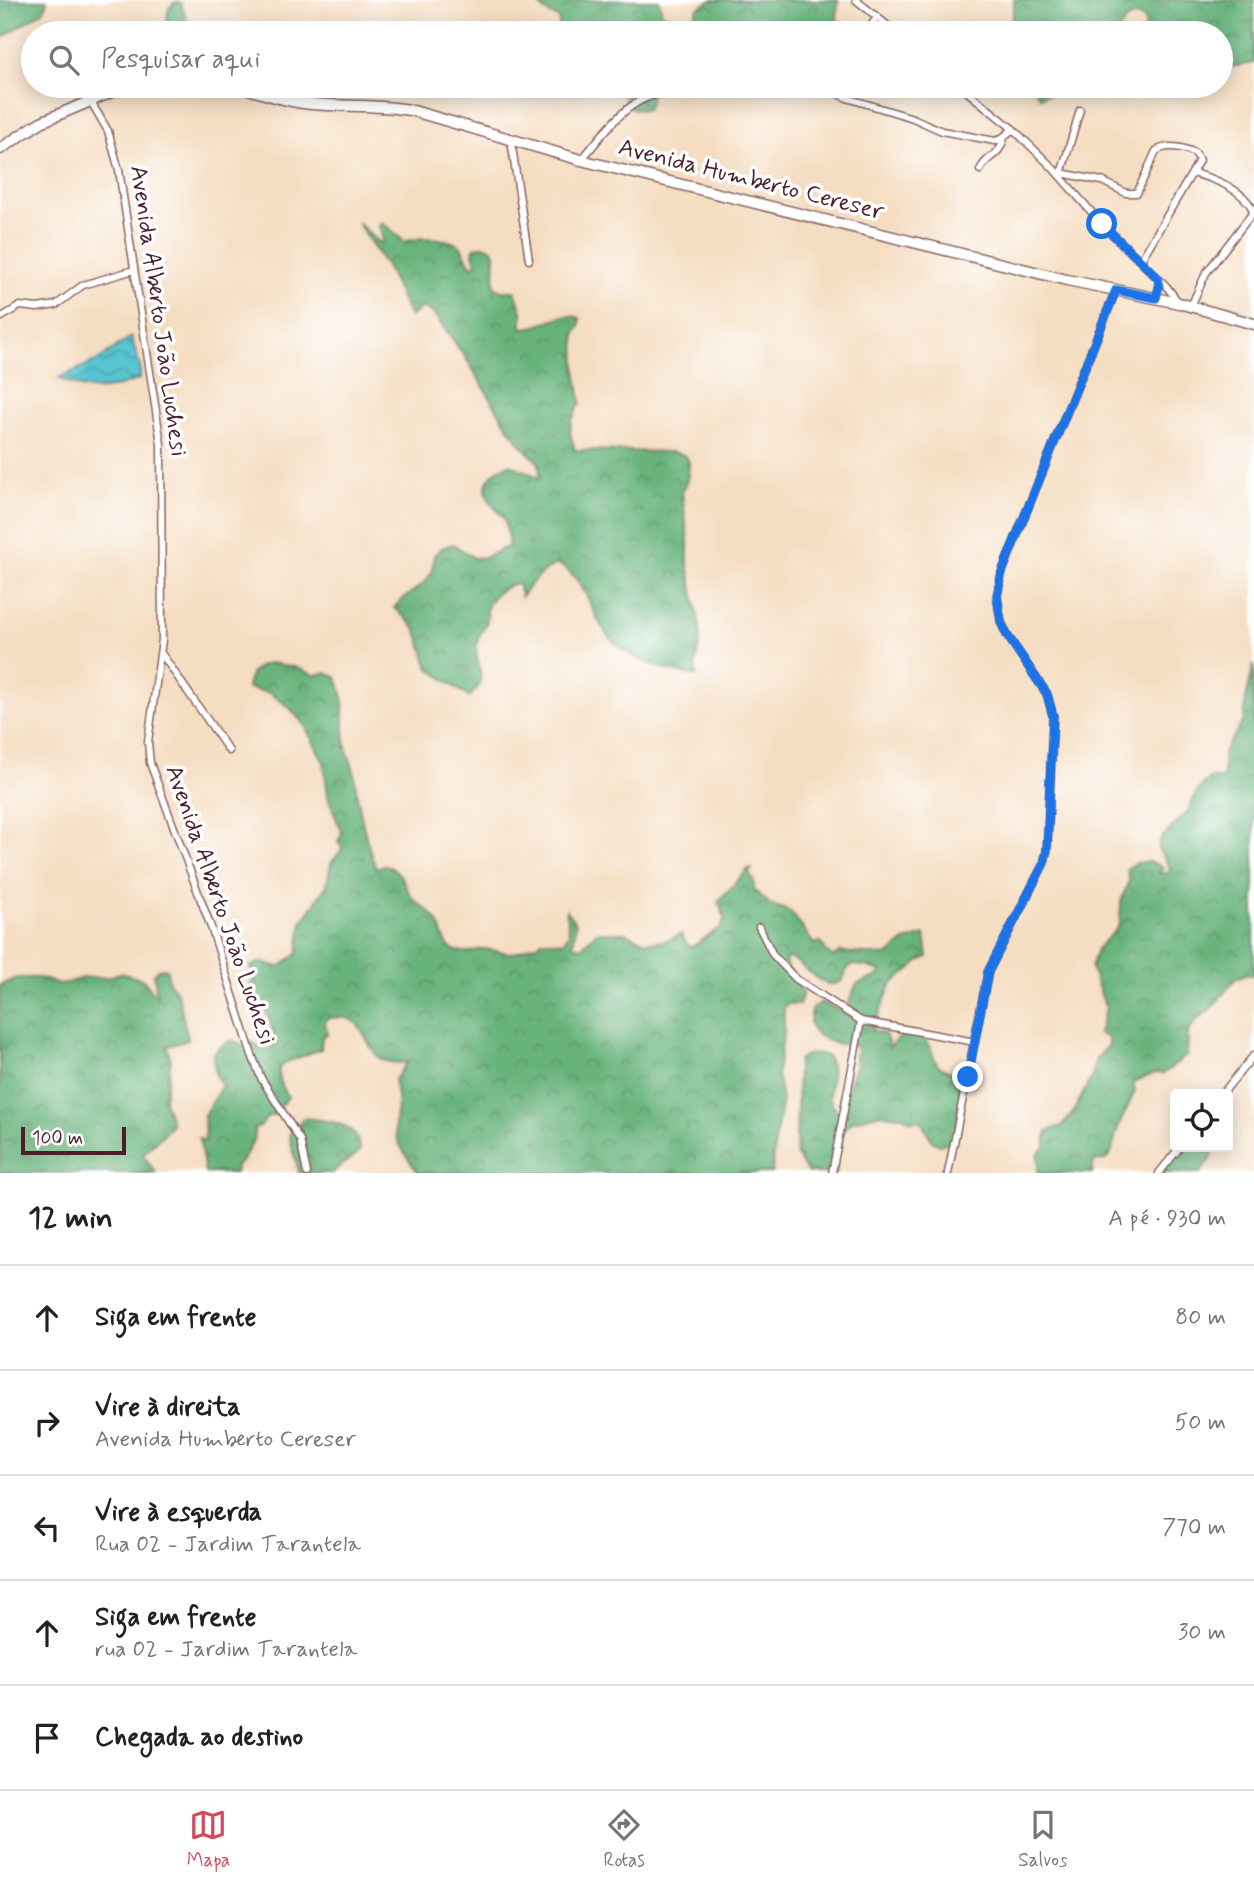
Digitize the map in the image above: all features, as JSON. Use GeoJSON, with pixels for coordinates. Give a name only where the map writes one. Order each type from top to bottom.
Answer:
{"type":"FeatureCollection","features":[{"type":"Feature","properties":{"kind":"main road"},"geometry":{"type":"LineString","coordinates":[[0,149],[41,122],[95,98]]}},
{"type":"Feature","properties":{"kind":"main road","name":"Avenida Humberto Cereser"},"geometry":{"type":"LineString","coordinates":[[279,98],[312,104],[383,106],[410,110],[581,160],[1179,303],[1254,324]]}},
{"type":"Feature","properties":{"kind":"street"},"geometry":{"type":"LineString","coordinates":[[856,0],[882,21]]}},
{"type":"Feature","properties":{"kind":"street"},"geometry":{"type":"LineString","coordinates":[[874,21],[877,17]]}},
{"type":"Feature","properties":{"kind":"street"},"geometry":{"type":"LineString","coordinates":[[581,160],[621,116],[639,101],[647,98]]}},
{"type":"Feature","properties":{"kind":"street"},"geometry":{"type":"LineString","coordinates":[[856,98],[942,131],[988,141],[1004,138]]}},
{"type":"Feature","properties":{"kind":"street"},"geometry":{"type":"LineString","coordinates":[[974,98],[1061,174],[1102,224],[1173,293],[1179,303]]}},
{"type":"Feature","properties":{"kind":"street","name":"Avenida Alberto João Luchesi"},"geometry":{"type":"LineString","coordinates":[[90,100],[108,131],[119,170],[161,444],[161,653],[148,742],[150,763],[212,930],[252,1055],[261,1078],[300,1140],[307,1173]]}},
{"type":"Feature","properties":{"kind":"street"},"geometry":{"type":"LineString","coordinates":[[1061,174],[1080,110]]}},
{"type":"Feature","properties":{"kind":"street"},"geometry":{"type":"LineString","coordinates":[[979,170],[983,163],[1000,150],[1004,138],[1013,130]]}},
{"type":"Feature","properties":{"kind":"street"},"geometry":{"type":"LineString","coordinates":[[511,140],[529,260]]}},
{"type":"Feature","properties":{"kind":"street"},"geometry":{"type":"LineString","coordinates":[[1061,174],[1102,181],[1132,194],[1140,190],[1156,152],[1162,147],[1196,153],[1199,160],[1140,260]]}},
{"type":"Feature","properties":{"kind":"street"},"geometry":{"type":"LineString","coordinates":[[1191,306],[1206,273],[1253,210],[1248,202],[1231,188],[1192,173]]}},
{"type":"Feature","properties":{"kind":"street"},"geometry":{"type":"LineString","coordinates":[[0,318],[20,306],[56,304],[83,285],[134,270]]}},
{"type":"Feature","properties":{"kind":"street"},"geometry":{"type":"LineString","coordinates":[[1156,298],[1158,278]]}},
{"type":"Feature","properties":{"kind":"street"},"geometry":{"type":"LineString","coordinates":[[948,1173],[988,972],[1044,863],[1047,850],[1053,716],[1044,687],[1007,635],[1001,622],[997,596],[1002,572],[1116,290]]}},
{"type":"Feature","properties":{"kind":"street"},"geometry":{"type":"LineString","coordinates":[[161,653],[229,751]]}},
{"type":"Feature","properties":{"kind":"street"},"geometry":{"type":"LineString","coordinates":[[759,927],[773,955],[796,979],[861,1021],[975,1042]]}},
{"type":"Feature","properties":{"kind":"street"},"geometry":{"type":"LineString","coordinates":[[832,1173],[861,1021]]}},
{"type":"Feature","properties":{"kind":"street"},"geometry":{"type":"LineString","coordinates":[[1226,1089],[1254,1055]]}},
{"type":"Feature","properties":{"kind":"street"},"geometry":{"type":"LineString","coordinates":[[1159,1173],[1176,1152]]}},
{"type":"Feature","properties":{"kind":"green space"},"geometry":{"type":"Polygon","coordinates":[[[0,0],[47,0],[42,12],[28,21],[21,21],[21,26],[0,39],[0,0]]]}},
{"type":"Feature","properties":{"kind":"green space"},"geometry":{"type":"Polygon","coordinates":[[[535,0],[659,0],[662,14],[677,21],[559,21],[535,0]]]}},
{"type":"Feature","properties":{"kind":"green space"},"geometry":{"type":"Polygon","coordinates":[[[712,0],[838,0],[837,20],[692,21],[698,8],[712,0]]]}},
{"type":"Feature","properties":{"kind":"green space"},"geometry":{"type":"Polygon","coordinates":[[[1014,0],[1254,0],[1254,63],[1233,67],[1233,21],[1146,21],[1140,16],[1125,21],[1011,21],[1014,0]]]}},
{"type":"Feature","properties":{"kind":"green space"},"geometry":{"type":"Polygon","coordinates":[[[181,3],[187,21],[168,21],[172,5],[181,3]]]}},
{"type":"Feature","properties":{"kind":"green space"},"geometry":{"type":"Polygon","coordinates":[[[624,98],[650,98],[647,109],[641,110],[631,107],[624,98]]]}},
{"type":"Feature","properties":{"kind":"green space"},"geometry":{"type":"Polygon","coordinates":[[[357,222],[380,243],[383,240],[379,226],[381,223],[405,242],[434,238],[450,241],[461,247],[473,267],[477,264],[474,248],[489,247],[495,254],[494,285],[501,291],[515,291],[522,312],[522,328],[537,326],[564,316],[580,318],[580,326],[575,334],[576,370],[581,402],[571,422],[570,433],[575,450],[672,452],[684,455],[689,462],[688,478],[682,493],[688,538],[688,564],[700,627],[695,666],[697,676],[650,664],[619,646],[603,629],[577,580],[558,564],[541,573],[521,597],[518,583],[515,583],[502,589],[491,599],[477,648],[480,683],[469,697],[429,668],[415,629],[394,608],[426,581],[433,566],[434,555],[442,548],[453,544],[474,558],[486,557],[509,546],[505,522],[490,501],[487,483],[493,474],[510,464],[540,478],[539,463],[514,436],[464,356],[432,312],[422,307],[410,317],[387,268],[357,222]]]}},
{"type":"Feature","properties":{"kind":"green space"},"geometry":{"type":"Polygon","coordinates":[[[270,663],[294,667],[314,675],[326,673],[336,677],[342,693],[347,749],[365,833],[376,868],[385,865],[399,875],[417,903],[436,919],[446,943],[454,950],[471,952],[484,949],[513,953],[538,945],[542,940],[563,942],[569,934],[566,909],[576,924],[575,946],[583,946],[597,932],[626,933],[646,942],[665,941],[681,934],[687,945],[692,947],[721,927],[724,918],[718,902],[748,869],[752,869],[749,873],[754,882],[754,890],[770,904],[791,912],[814,944],[821,942],[827,953],[833,957],[840,952],[887,956],[905,941],[925,935],[928,957],[891,985],[872,1030],[885,1034],[890,1047],[901,1036],[917,1033],[926,1041],[938,1065],[962,1079],[962,1101],[955,1132],[947,1143],[940,1145],[933,1142],[920,1120],[911,1121],[902,1116],[877,1114],[852,1121],[842,1133],[834,1161],[837,1173],[808,1173],[796,1155],[798,1060],[813,1054],[828,1057],[832,1072],[830,1098],[837,1111],[842,1110],[855,1067],[857,1046],[833,1043],[814,1033],[810,1023],[812,1008],[822,1002],[844,1013],[849,1012],[850,999],[857,984],[877,977],[882,972],[866,966],[852,965],[847,969],[842,981],[827,984],[789,958],[785,963],[803,993],[799,1004],[787,1004],[784,1007],[784,1030],[777,1073],[782,1099],[772,1173],[418,1173],[402,1148],[395,1128],[397,1096],[394,1081],[407,1062],[383,1060],[371,1048],[358,1025],[342,1017],[328,1018],[325,1022],[327,1034],[322,1036],[321,1049],[284,1063],[279,1068],[279,1080],[288,1097],[272,1116],[268,1116],[261,1126],[254,1128],[255,1138],[236,1166],[235,1173],[205,1173],[199,1138],[205,1142],[204,1115],[222,1085],[216,1077],[213,1055],[232,1040],[243,1045],[249,1041],[266,1050],[273,1047],[268,1015],[250,989],[251,982],[256,977],[250,967],[260,962],[280,967],[298,953],[302,922],[327,885],[331,863],[342,846],[338,842],[342,833],[328,797],[324,762],[305,726],[290,708],[270,693],[247,688],[254,671],[270,663]]]}},
{"type":"Feature","properties":{"kind":"green space"},"geometry":{"type":"Polygon","coordinates":[[[1254,664],[1254,975],[1248,973],[1236,978],[1212,1008],[1195,1022],[1188,1032],[1187,1055],[1163,1074],[1156,1073],[1133,1082],[1135,1091],[1117,1130],[1111,1153],[1105,1160],[1094,1161],[1092,1173],[1038,1173],[1038,1154],[1045,1147],[1047,1131],[1062,1126],[1073,1113],[1092,1076],[1096,1059],[1109,1045],[1109,1039],[1099,1033],[1106,1008],[1091,968],[1097,949],[1120,923],[1121,902],[1129,880],[1127,869],[1140,862],[1149,862],[1163,867],[1159,873],[1169,873],[1170,868],[1158,848],[1160,840],[1189,810],[1196,793],[1205,782],[1214,777],[1221,780],[1224,777],[1223,753],[1244,720],[1254,664]]]}},
{"type":"Feature","properties":{"kind":"green space"},"geometry":{"type":"Polygon","coordinates":[[[158,969],[167,969],[168,980],[178,994],[188,1040],[167,1046],[171,1060],[164,1100],[172,1124],[143,1155],[156,1173],[0,1173],[0,985],[17,978],[40,978],[62,985],[82,978],[110,977],[120,973],[142,979],[157,997],[154,974],[158,969]]]}},
{"type":"Feature","properties":{"kind":"green space"},"geometry":{"type":"Polygon","coordinates":[[[303,1118],[347,1127],[357,1140],[360,1150],[333,1173],[299,1173],[289,1135],[303,1118]]]}},
{"type":"Feature","properties":{"kind":"green space"},"geometry":{"type":"Polygon","coordinates":[[[1176,1152],[1213,1152],[1211,1159],[1200,1173],[1157,1173],[1176,1152]]]}},
{"type":"Feature","properties":{"kind":"water"},"geometry":{"type":"Polygon","coordinates":[[[131,337],[140,366],[140,379],[108,388],[90,389],[59,378],[96,361],[131,337]]]}},
{"type":"Feature","properties":{"kind":"route"},"geometry":{"type":"LineString","coordinates":[[968,1077],[988,972],[1044,863],[1047,850],[1053,716],[1040,681],[1007,635],[1001,622],[997,596],[1002,572],[1116,290],[1156,298],[1159,286],[1158,278],[1102,224]]}}]}
